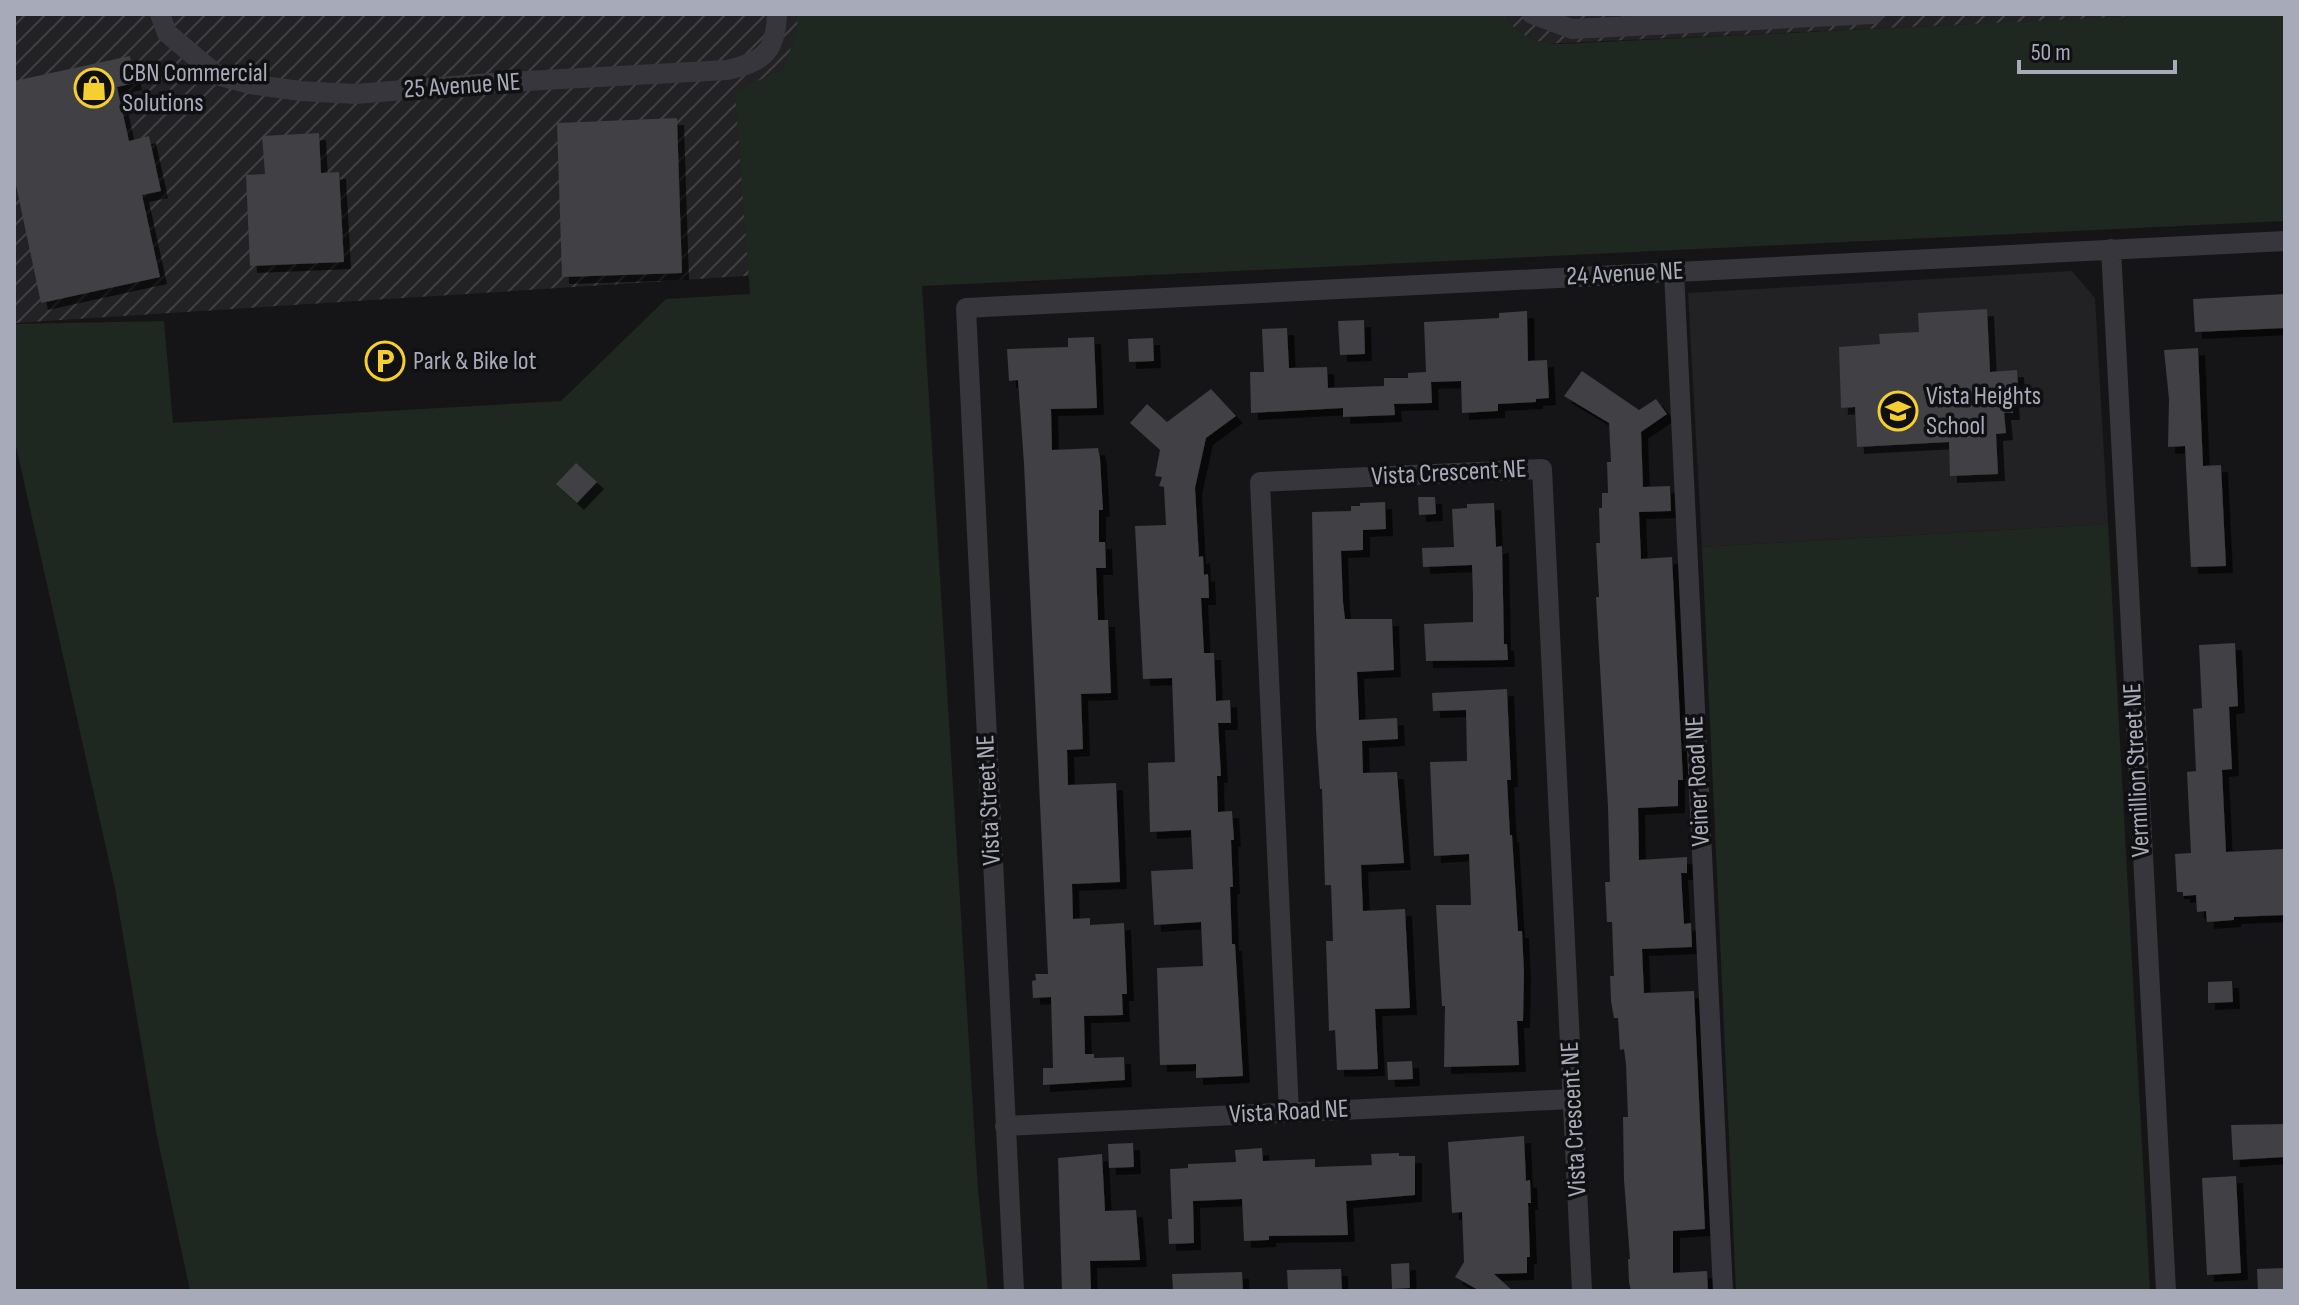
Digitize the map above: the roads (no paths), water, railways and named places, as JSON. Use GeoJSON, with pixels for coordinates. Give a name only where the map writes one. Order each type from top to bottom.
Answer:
{"type":"FeatureCollection","features":[{"type":"Feature","properties":{"kind":"street","name":"25 Avenue NE"},"geometry":{"type":"LineString","coordinates":[[163,23],[217,75],[250,84],[300,91],[355,94],[727,70],[749,65],[769,51],[776,37],[777,14]]}},
{"type":"Feature","properties":{"kind":"street"},"geometry":{"type":"LineString","coordinates":[[1532,14],[1572,29],[1873,14]]}},
{"type":"Feature","properties":{"kind":"street","name":"24 Avenue NE"},"geometry":{"type":"LineString","coordinates":[[966,308],[2285,241]]}},
{"type":"Feature","properties":{"kind":"street","name":"Vermillion Street NE"},"geometry":{"type":"LineString","coordinates":[[2111,249],[2166,1291]]}},
{"type":"Feature","properties":{"kind":"street","name":"Veiner Road NE"},"geometry":{"type":"LineString","coordinates":[[1674,272],[1723,1291]]}},
{"type":"Feature","properties":{"kind":"street","name":"Vista Street NE"},"geometry":{"type":"LineString","coordinates":[[966,308],[1014,1291]]}},
{"type":"Feature","properties":{"kind":"street","name":"Vista Crescent NE"},"geometry":{"type":"LineString","coordinates":[[1289,1112],[1260,482],[1542,469],[1582,1291]]}},
{"type":"Feature","properties":{"kind":"street","name":"Vista Road NE"},"geometry":{"type":"LineString","coordinates":[[1005,1126],[1573,1099]]}},
{"type":"Feature","properties":{"kind":"place","name":"CBN Commercial Solutions"},"geometry":{"type":"Point","coordinates":[94,88]}},
{"type":"Feature","properties":{"kind":"place","name":"Park & Bike lot"},"geometry":{"type":"Point","coordinates":[385,361]}},
{"type":"Feature","properties":{"kind":"place","name":"Vista Heights School"},"geometry":{"type":"Point","coordinates":[1898,411]}}]}
